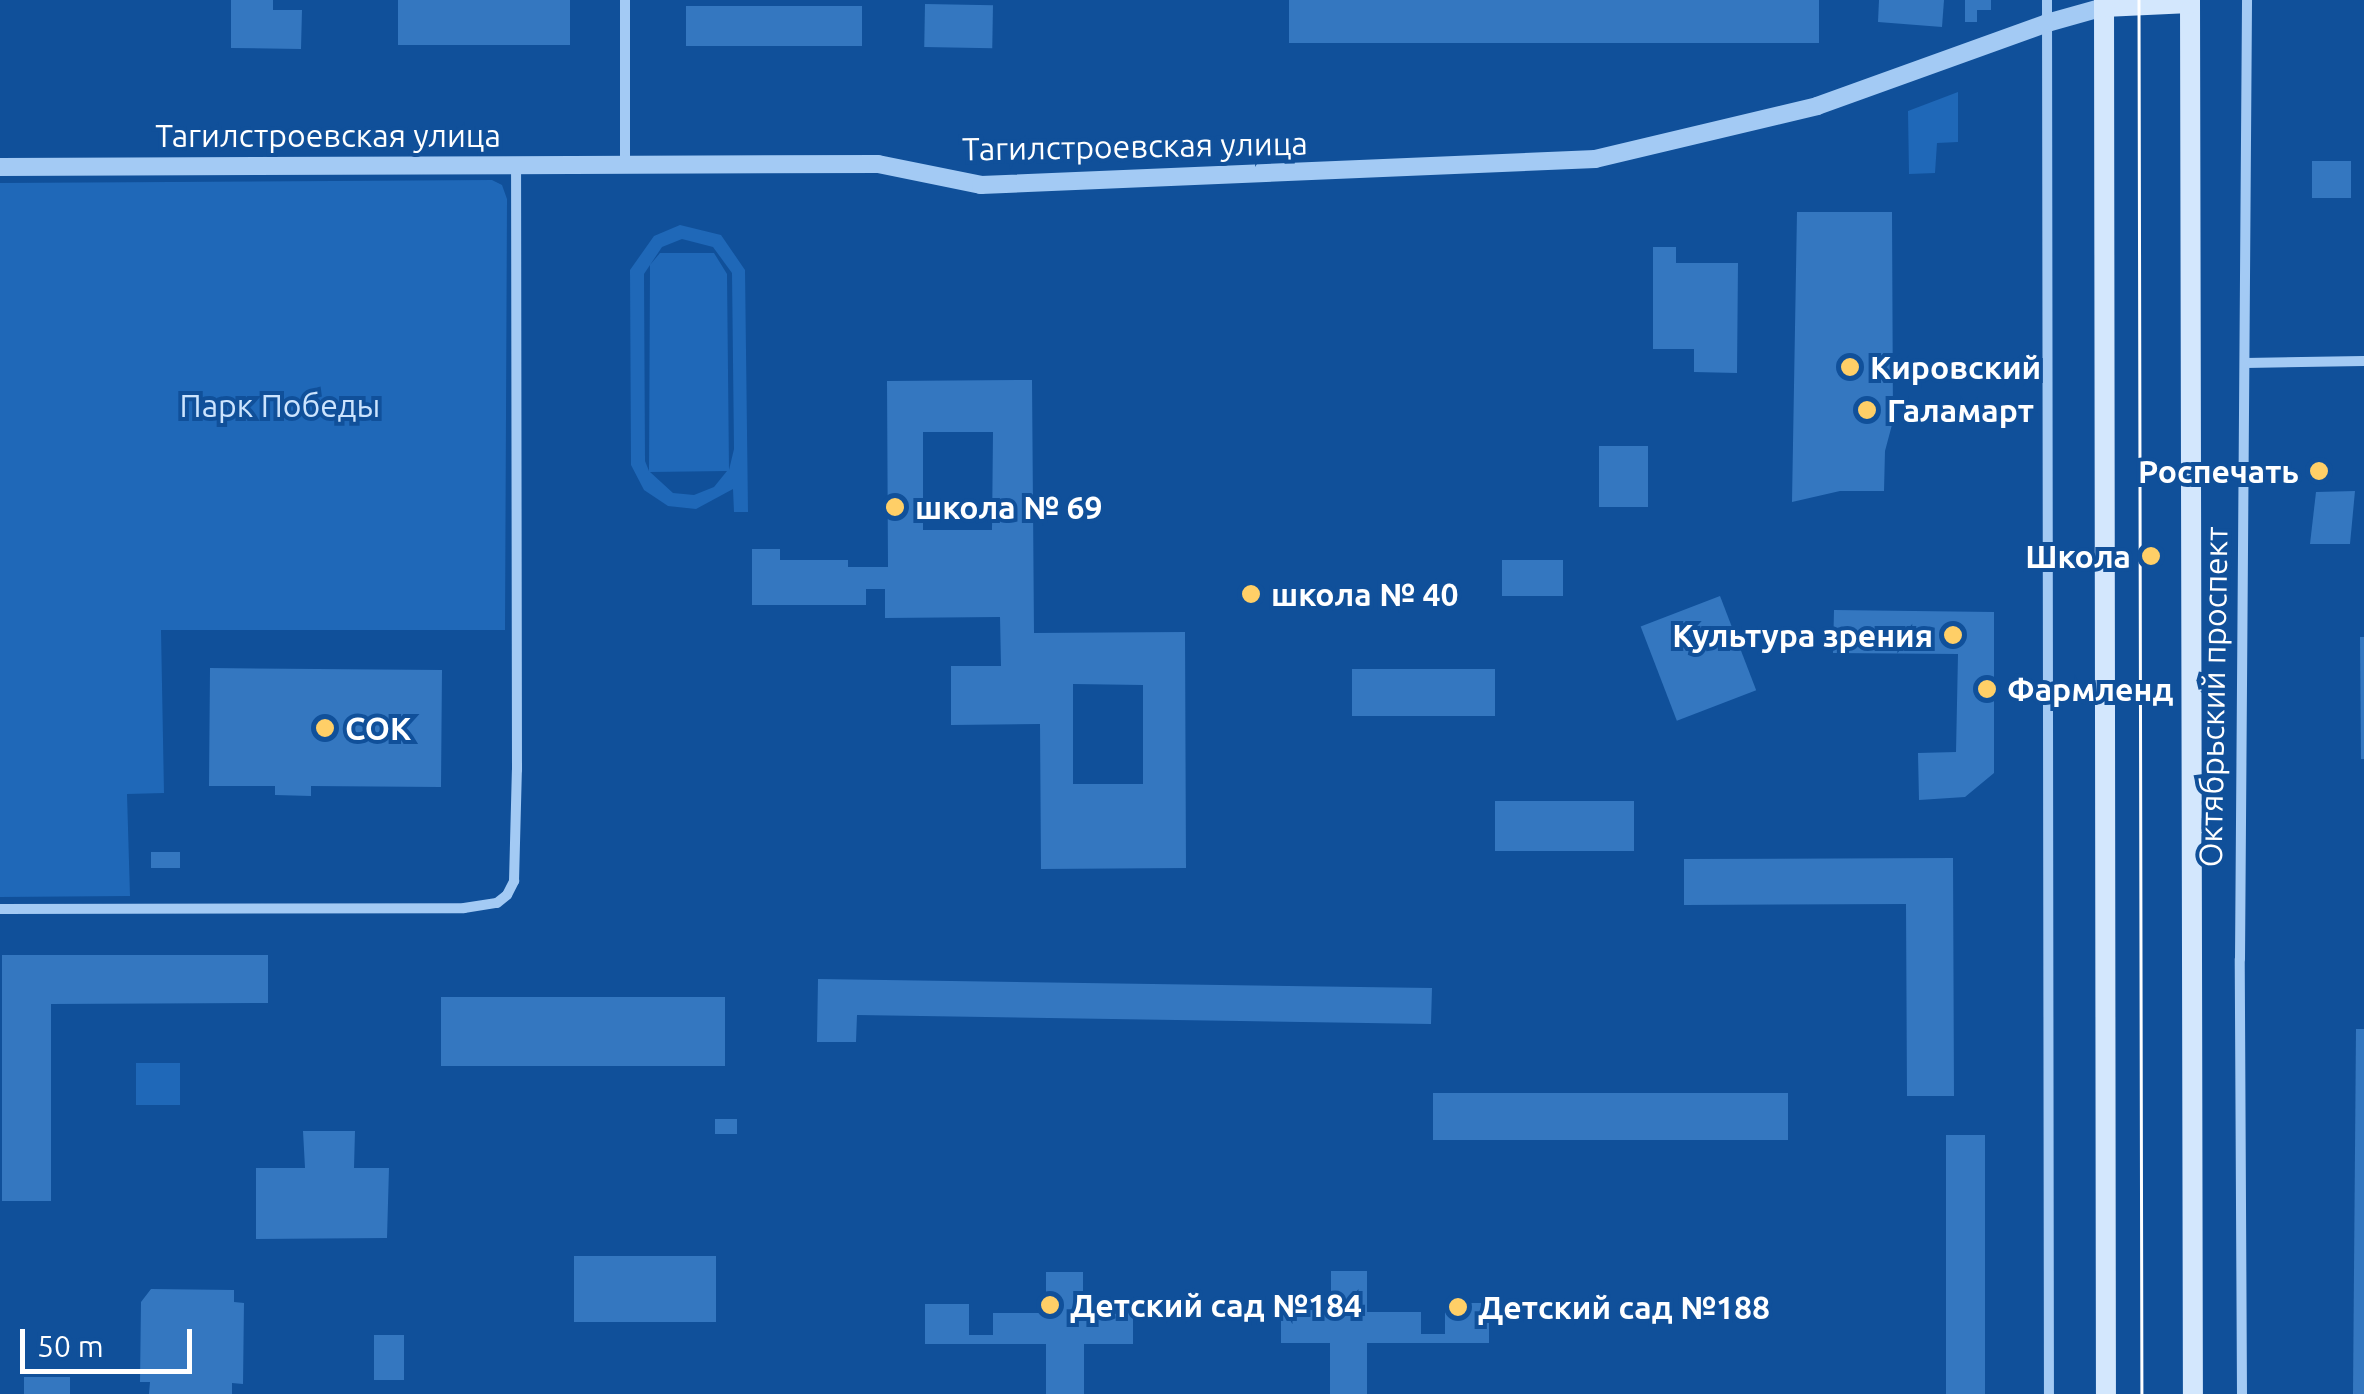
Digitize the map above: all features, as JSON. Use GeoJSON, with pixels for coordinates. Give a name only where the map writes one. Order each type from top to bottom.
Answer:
{"type":"FeatureCollection","features":[{"type":"Feature","properties":{"kind":"main road","name":"Тагилстроевская улица"},"geometry":{"type":"LineString","coordinates":[[2104,4],[2190,1]]}},
{"type":"Feature","properties":{"kind":"main road","name":"Октябрьский проспект"},"geometry":{"type":"LineString","coordinates":[[2190,1],[2193,1394]]}},
{"type":"Feature","properties":{"kind":"main road"},"geometry":{"type":"LineString","coordinates":[[2104,4],[2106,1394]]}},
{"type":"Feature","properties":{"kind":"street"},"geometry":{"type":"LineString","coordinates":[[625,0],[625,164]]}},
{"type":"Feature","properties":{"kind":"street"},"geometry":{"type":"LineString","coordinates":[[2047,0],[2049,1394]]}},
{"type":"Feature","properties":{"kind":"street","name":"Октябрьский проспект"},"geometry":{"type":"LineString","coordinates":[[2242,1394],[2240,959],[2247,0]]}},
{"type":"Feature","properties":{"kind":"street","name":"Тагилстроевская улица"},"geometry":{"type":"LineString","coordinates":[[0,167],[878,164],[981,184],[1595,159],[1816,106],[2104,4]]}},
{"type":"Feature","properties":{"kind":"street"},"geometry":{"type":"LineString","coordinates":[[0,909],[464,908],[497,903],[507,895],[514,881],[517,750],[516,166]]}},
{"type":"Feature","properties":{"kind":"street"},"geometry":{"type":"LineString","coordinates":[[2245,363],[2364,360]]}},
{"type":"Feature","properties":{"kind":"green space"},"geometry":{"type":"Polygon","coordinates":[[[1958,92],[1958,142],[1937,143],[1935,173],[1909,174],[1908,111],[1958,92]]]}},
{"type":"Feature","properties":{"kind":"green space","name":"Парк Победы"},"geometry":{"type":"Polygon","coordinates":[[[492,180],[502,185],[507,199],[505,630],[161,630],[164,793],[127,794],[130,896],[0,897],[0,183],[492,180]]]}},
{"type":"Feature","properties":{"kind":"green space"},"geometry":{"type":"Polygon","coordinates":[[[680,225],[721,235],[745,270],[748,512],[734,512],[733,489],[696,509],[668,506],[644,490],[631,465],[630,270],[654,236],[680,225]],[[682,239],[662,247],[650,265],[660,253],[714,253],[727,274],[729,470],[734,449],[732,273],[713,247],[682,239]],[[650,265],[644,274],[645,461],[649,471],[650,265]],[[727,471],[650,472],[673,493],[694,495],[714,487],[727,471]]]}},
{"type":"Feature","properties":{"kind":"green space"},"geometry":{"type":"Polygon","coordinates":[[[136,1063],[180,1063],[180,1105],[136,1105],[136,1063]]]}},
{"type":"Feature","properties":{"kind":"building"},"geometry":{"type":"Polygon","coordinates":[[[231,0],[273,0],[273,10],[302,10],[301,49],[231,48],[231,0]]]}},
{"type":"Feature","properties":{"kind":"building"},"geometry":{"type":"Polygon","coordinates":[[[398,0],[570,0],[570,45],[398,45],[398,0]]]}},
{"type":"Feature","properties":{"kind":"building"},"geometry":{"type":"Polygon","coordinates":[[[1289,0],[1819,0],[1819,43],[1289,43],[1289,0]]]}},
{"type":"Feature","properties":{"kind":"building"},"geometry":{"type":"Polygon","coordinates":[[[1879,0],[1944,0],[1942,27],[1878,22],[1879,0]]]}},
{"type":"Feature","properties":{"kind":"building"},"geometry":{"type":"Polygon","coordinates":[[[1965,0],[1991,0],[1991,10],[1977,10],[1977,22],[1965,22],[1965,0]]]}},
{"type":"Feature","properties":{"kind":"building"},"geometry":{"type":"Polygon","coordinates":[[[925,4],[993,5],[992,48],[924,47],[925,4]]]}},
{"type":"Feature","properties":{"kind":"building"},"geometry":{"type":"Polygon","coordinates":[[[686,6],[862,6],[862,46],[686,46],[686,6]]]}},
{"type":"Feature","properties":{"kind":"building"},"geometry":{"type":"Polygon","coordinates":[[[2312,161],[2351,161],[2351,198],[2312,198],[2312,161]]]}},
{"type":"Feature","properties":{"kind":"building"},"geometry":{"type":"Polygon","coordinates":[[[1797,212],[1892,212],[1893,421],[1885,451],[1884,491],[1840,491],[1792,502],[1797,212]]]}},
{"type":"Feature","properties":{"kind":"building"},"geometry":{"type":"Polygon","coordinates":[[[1653,247],[1676,247],[1676,263],[1738,263],[1737,373],[1694,372],[1694,349],[1653,349],[1653,247]]]}},
{"type":"Feature","properties":{"kind":"building"},"geometry":{"type":"Polygon","coordinates":[[[1032,380],[1034,633],[1185,632],[1186,868],[1041,869],[1040,724],[951,725],[951,666],[1001,666],[1000,617],[885,618],[885,589],[866,589],[866,605],[752,605],[752,549],[780,549],[780,560],[848,560],[848,567],[888,567],[887,381],[1032,380]],[[923,432],[923,530],[992,530],[993,432],[923,432]],[[1073,684],[1073,784],[1143,784],[1143,685],[1073,684]]]}},
{"type":"Feature","properties":{"kind":"building"},"geometry":{"type":"Polygon","coordinates":[[[1599,446],[1648,446],[1648,507],[1599,507],[1599,446]]]}},
{"type":"Feature","properties":{"kind":"building"},"geometry":{"type":"Polygon","coordinates":[[[2355,491],[2350,544],[2310,544],[2316,492],[2355,491]]]}},
{"type":"Feature","properties":{"kind":"building"},"geometry":{"type":"Polygon","coordinates":[[[1502,560],[1563,560],[1563,596],[1502,596],[1502,560]]]}},
{"type":"Feature","properties":{"kind":"building"},"geometry":{"type":"Polygon","coordinates":[[[1720,596],[1756,690],[1677,721],[1641,626],[1720,596]]]}},
{"type":"Feature","properties":{"kind":"building"},"geometry":{"type":"Polygon","coordinates":[[[1834,610],[1994,612],[1994,773],[1965,797],[1919,800],[1918,753],[1956,752],[1958,654],[1833,653],[1834,610]]]}},
{"type":"Feature","properties":{"kind":"building"},"geometry":{"type":"Polygon","coordinates":[[[2360,637],[2364,637],[2364,759],[2361,759],[2360,637]]]}},
{"type":"Feature","properties":{"kind":"building","name":"СОК"},"geometry":{"type":"Polygon","coordinates":[[[210,668],[442,670],[441,787],[311,786],[311,796],[275,795],[275,786],[209,786],[210,668]]]}},
{"type":"Feature","properties":{"kind":"building"},"geometry":{"type":"Polygon","coordinates":[[[1352,669],[1495,669],[1495,716],[1352,716],[1352,669]]]}},
{"type":"Feature","properties":{"kind":"building"},"geometry":{"type":"Polygon","coordinates":[[[1495,801],[1634,801],[1634,851],[1495,851],[1495,801]]]}},
{"type":"Feature","properties":{"kind":"building"},"geometry":{"type":"Polygon","coordinates":[[[151,852],[180,852],[180,868],[151,868],[151,852]]]}},
{"type":"Feature","properties":{"kind":"building"},"geometry":{"type":"Polygon","coordinates":[[[1953,858],[1954,1096],[1907,1096],[1906,904],[1684,905],[1684,859],[1953,858]]]}},
{"type":"Feature","properties":{"kind":"building"},"geometry":{"type":"Polygon","coordinates":[[[2,955],[268,955],[268,1003],[51,1004],[51,1201],[2,1201],[2,955]]]}},
{"type":"Feature","properties":{"kind":"building"},"geometry":{"type":"Polygon","coordinates":[[[818,979],[1432,988],[1431,1024],[857,1015],[856,1042],[817,1042],[818,979]]]}},
{"type":"Feature","properties":{"kind":"building"},"geometry":{"type":"Polygon","coordinates":[[[441,997],[725,997],[725,1066],[441,1066],[441,997]]]}},
{"type":"Feature","properties":{"kind":"building"},"geometry":{"type":"Polygon","coordinates":[[[2356,1029],[2364,1029],[2364,1394],[2353,1394],[2356,1029]]]}},
{"type":"Feature","properties":{"kind":"building"},"geometry":{"type":"Polygon","coordinates":[[[1433,1093],[1788,1093],[1788,1140],[1433,1140],[1433,1093]]]}},
{"type":"Feature","properties":{"kind":"building"},"geometry":{"type":"Polygon","coordinates":[[[715,1119],[737,1119],[737,1134],[715,1134],[715,1119]]]}},
{"type":"Feature","properties":{"kind":"building"},"geometry":{"type":"Polygon","coordinates":[[[303,1131],[355,1131],[354,1168],[389,1168],[387,1238],[256,1239],[256,1168],[305,1168],[303,1131]]]}},
{"type":"Feature","properties":{"kind":"building"},"geometry":{"type":"Polygon","coordinates":[[[1946,1135],[1985,1135],[1985,1394],[1946,1394],[1946,1135]]]}},
{"type":"Feature","properties":{"kind":"building"},"geometry":{"type":"Polygon","coordinates":[[[574,1256],[716,1256],[716,1322],[574,1322],[574,1256]]]}},
{"type":"Feature","properties":{"kind":"building"},"geometry":{"type":"Polygon","coordinates":[[[1331,1271],[1367,1271],[1367,1312],[1421,1312],[1421,1334],[1445,1334],[1445,1303],[1489,1303],[1489,1343],[1367,1343],[1367,1394],[1330,1394],[1330,1343],[1281,1343],[1281,1310],[1331,1310],[1331,1271]]]}},
{"type":"Feature","properties":{"kind":"building"},"geometry":{"type":"Polygon","coordinates":[[[1046,1272],[1083,1272],[1083,1311],[1133,1311],[1133,1344],[1084,1344],[1084,1394],[1046,1394],[1046,1344],[925,1344],[925,1304],[969,1304],[969,1335],[993,1335],[993,1313],[1046,1313],[1046,1272]]]}},
{"type":"Feature","properties":{"kind":"building"},"geometry":{"type":"Polygon","coordinates":[[[151,1289],[234,1290],[234,1302],[244,1303],[243,1384],[232,1383],[232,1394],[149,1394],[150,1382],[140,1382],[141,1302],[151,1289]]]}},
{"type":"Feature","properties":{"kind":"building"},"geometry":{"type":"Polygon","coordinates":[[[374,1335],[404,1335],[404,1380],[374,1380],[374,1335]]]}},
{"type":"Feature","properties":{"kind":"building"},"geometry":{"type":"Polygon","coordinates":[[[24,1377],[70,1377],[70,1394],[24,1394],[24,1377]]]}},
{"type":"Feature","properties":{"kind":"tram line"},"geometry":{"type":"LineString","coordinates":[[2139,0],[2142,1394]]}},
{"type":"Feature","properties":{"kind":"place","name":"Кировский"},"geometry":{"type":"Point","coordinates":[1850,367]}},
{"type":"Feature","properties":{"kind":"place","name":"Галамарт"},"geometry":{"type":"Point","coordinates":[1867,410]}},
{"type":"Feature","properties":{"kind":"place","name":"Роспечать"},"geometry":{"type":"Point","coordinates":[2319,471]}},
{"type":"Feature","properties":{"kind":"place","name":"школа № 69"},"geometry":{"type":"Point","coordinates":[895,507]}},
{"type":"Feature","properties":{"kind":"place","name":"Школа"},"geometry":{"type":"Point","coordinates":[2151,556]}},
{"type":"Feature","properties":{"kind":"place","name":"школа № 40"},"geometry":{"type":"Point","coordinates":[1251,594]}},
{"type":"Feature","properties":{"kind":"place","name":"Культура зрения"},"geometry":{"type":"Point","coordinates":[1953,635]}},
{"type":"Feature","properties":{"kind":"place","name":"Фармленд"},"geometry":{"type":"Point","coordinates":[1987,689]}},
{"type":"Feature","properties":{"kind":"place","name":"СОК"},"geometry":{"type":"Point","coordinates":[325,728]}},
{"type":"Feature","properties":{"kind":"place","name":"Детский сад №184"},"geometry":{"type":"Point","coordinates":[1050,1305]}},
{"type":"Feature","properties":{"kind":"place","name":"Детский сад №188"},"geometry":{"type":"Point","coordinates":[1458,1307]}}]}
